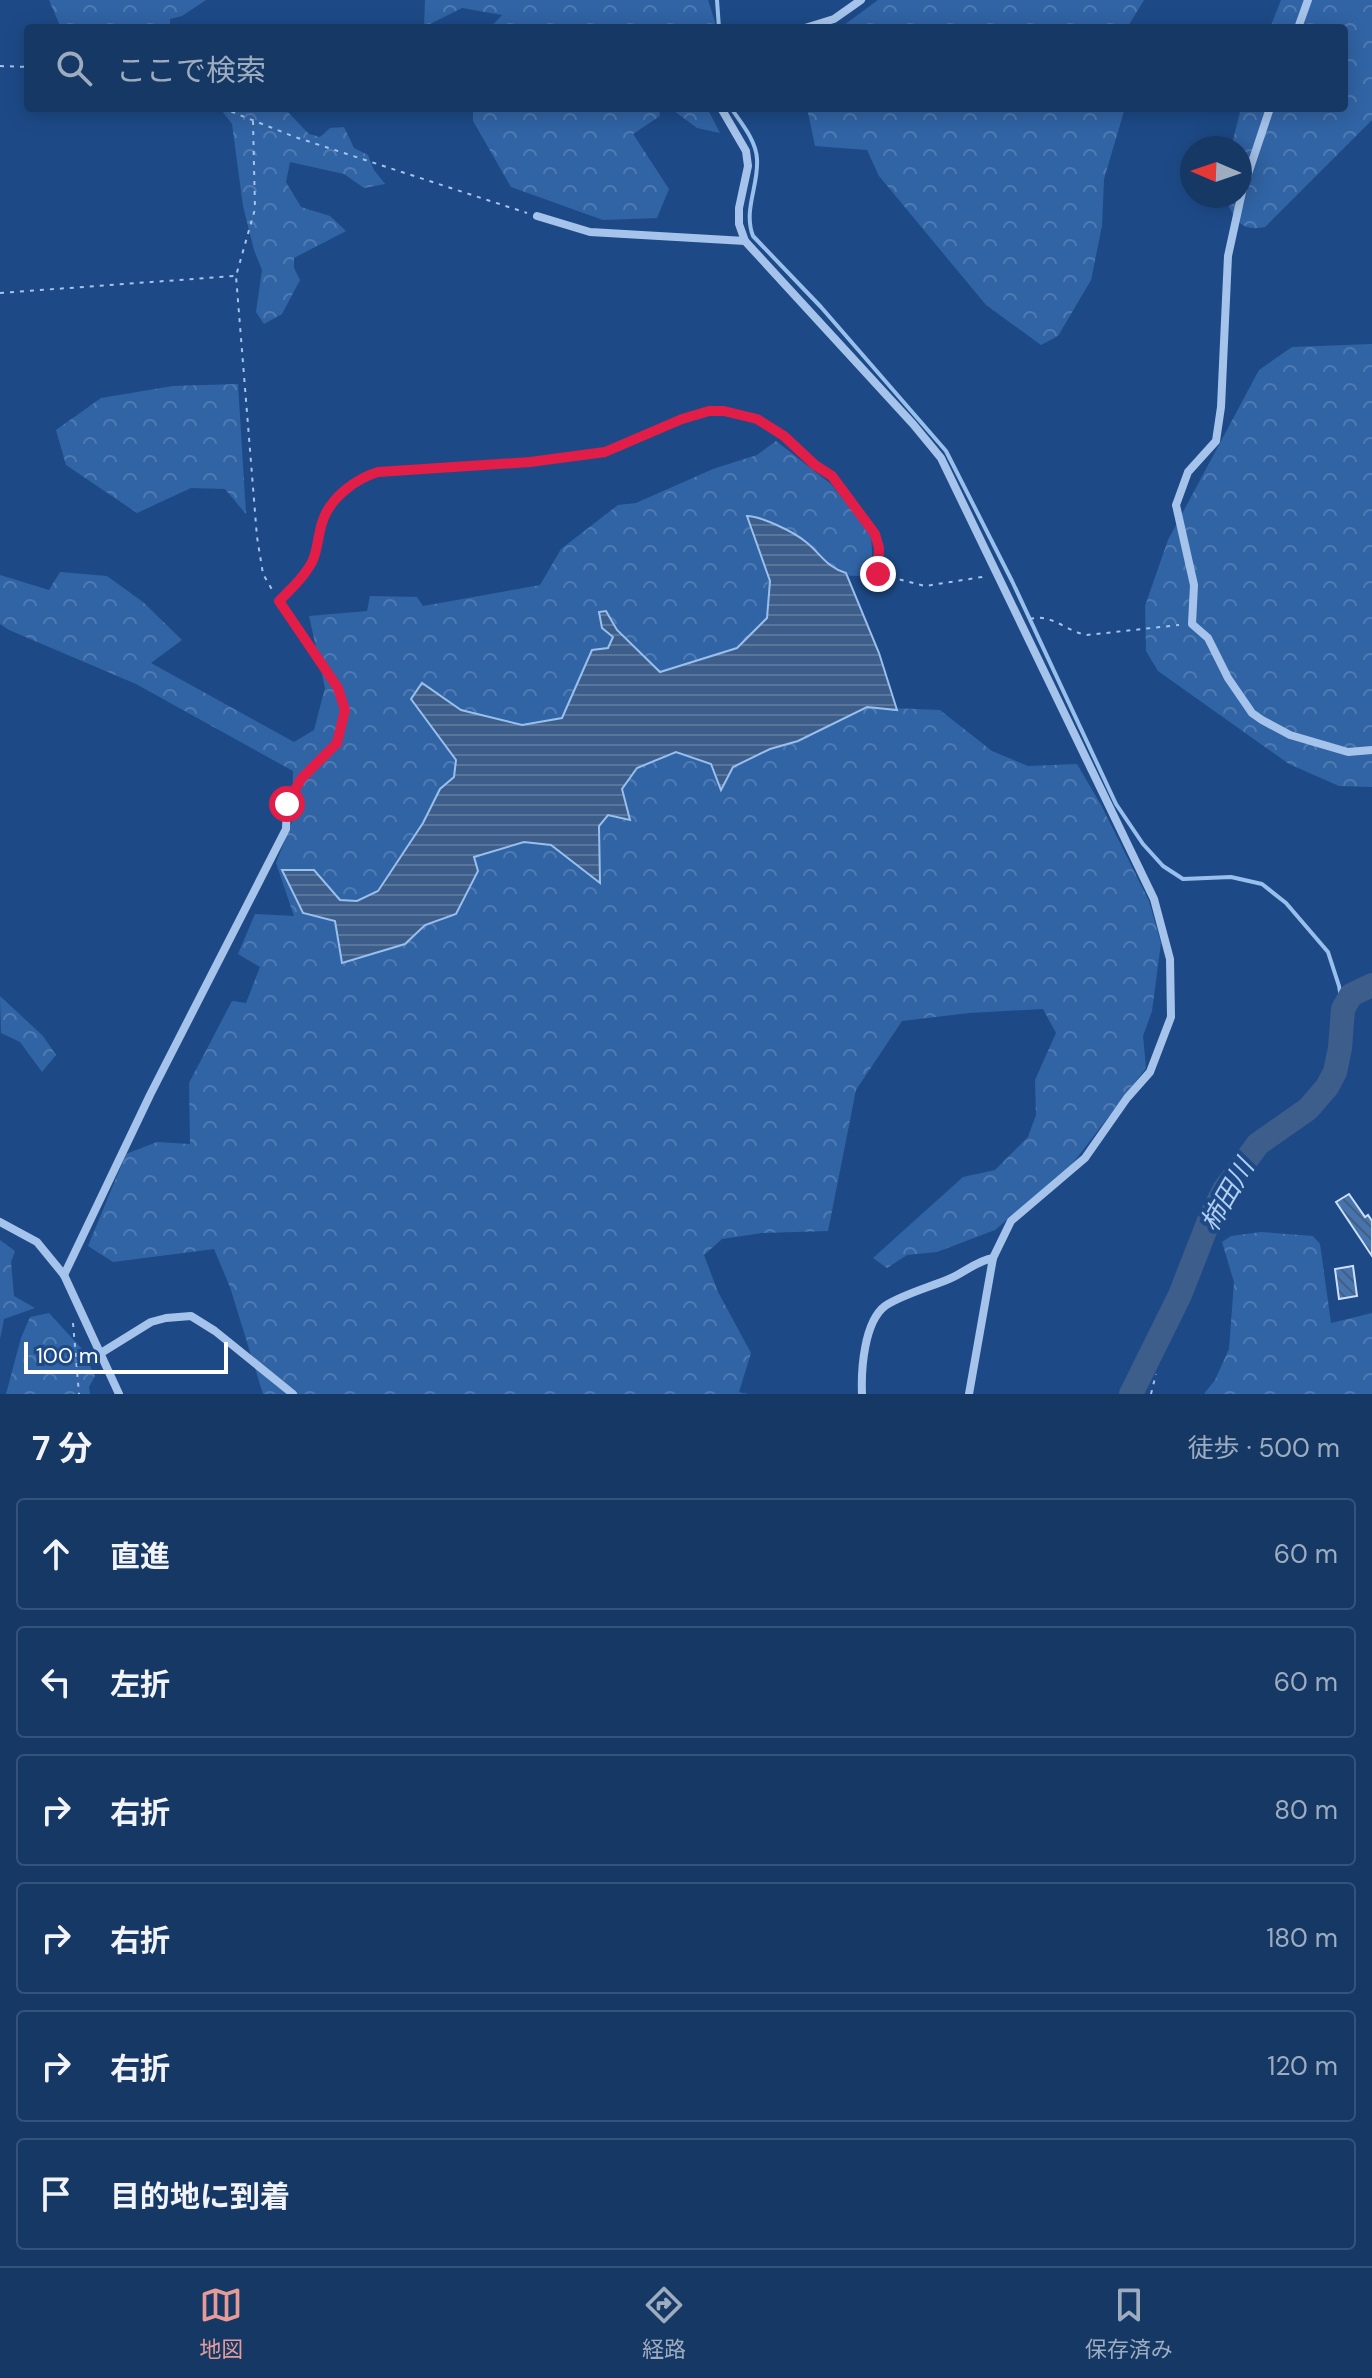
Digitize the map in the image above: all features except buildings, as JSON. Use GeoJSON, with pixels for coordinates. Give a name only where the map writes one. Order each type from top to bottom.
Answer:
{"type":"FeatureCollection","features":[{"type":"Feature","properties":{"kind":"street"},"geometry":{"type":"LineString","coordinates":[[818,24],[834,19],[861,0]]}},
{"type":"Feature","properties":{"kind":"street"},"geometry":{"type":"LineString","coordinates":[[1299,24],[1308,0]]}},
{"type":"Feature","properties":{"kind":"street"},"geometry":{"type":"LineString","coordinates":[[723,112],[746,151],[748,166],[739,208],[739,224],[745,241],[941,458],[1154,899],[1170,959],[1171,1017],[1150,1072],[1127,1098],[1085,1158],[1011,1221],[993,1258],[969,1394]]}},
{"type":"Feature","properties":{"kind":"street"},"geometry":{"type":"LineString","coordinates":[[1269,112],[1242,192],[1228,256],[1221,407],[1216,441],[1188,472],[1176,505],[1194,585],[1192,624],[1208,638],[1228,678],[1252,713],[1290,735],[1348,752],[1372,750]]}},
{"type":"Feature","properties":{"kind":"street"},"geometry":{"type":"LineString","coordinates":[[537,216],[590,232],[745,241]]}},
{"type":"Feature","properties":{"kind":"street"},"geometry":{"type":"LineString","coordinates":[[64,1275],[150,1095],[286,829],[287,804],[301,779],[337,743],[345,710],[338,688],[279,601]]}},
{"type":"Feature","properties":{"kind":"street"},"geometry":{"type":"LineString","coordinates":[[0,1222],[37,1242],[64,1275],[119,1394]]}},
{"type":"Feature","properties":{"kind":"street"},"geometry":{"type":"LineString","coordinates":[[862,1394],[860,1366],[873,1322],[884,1307],[958,1275],[980,1260],[993,1258]]}},
{"type":"Feature","properties":{"kind":"street"},"geometry":{"type":"LineString","coordinates":[[101,1353],[151,1322],[191,1316],[215,1331],[293,1394]]}},
{"type":"Feature","properties":{"kind":"path"},"geometry":{"type":"LineString","coordinates":[[0,66],[24,67]]}},
{"type":"Feature","properties":{"kind":"path"},"geometry":{"type":"LineString","coordinates":[[232,112],[537,216]]}},
{"type":"Feature","properties":{"kind":"path"},"geometry":{"type":"LineString","coordinates":[[253,121],[255,209],[236,276],[257,537],[263,574],[279,601],[305,574],[314,558],[324,517],[334,503],[363,476],[378,472],[530,462],[605,452],[709,411],[724,411],[757,419],[784,436],[815,465],[832,476],[875,534],[879,548],[878,574],[925,586],[982,577],[995,566]]}},
{"type":"Feature","properties":{"kind":"path"},"geometry":{"type":"LineString","coordinates":[[0,293],[236,276]]}},
{"type":"Feature","properties":{"kind":"path"},"geometry":{"type":"LineString","coordinates":[[1035,617],[1087,635],[1192,624]]}},
{"type":"Feature","properties":{"kind":"path"},"geometry":{"type":"LineString","coordinates":[[73,1323],[79,1394]]}},
{"type":"Feature","properties":{"kind":"path"},"geometry":{"type":"LineString","coordinates":[[1151,1394],[1156,1374]]}},
{"type":"Feature","properties":{"kind":"green space"},"geometry":{"type":"Polygon","coordinates":[[[49,0],[206,0],[182,16],[170,19],[170,24],[59,24],[49,0]]]}},
{"type":"Feature","properties":{"kind":"green space"},"geometry":{"type":"Polygon","coordinates":[[[425,0],[708,0],[716,24],[494,24],[502,15],[462,8],[424,24],[425,0]]]}},
{"type":"Feature","properties":{"kind":"green space"},"geometry":{"type":"Polygon","coordinates":[[[878,0],[1144,0],[1129,24],[845,24],[878,0]]]}},
{"type":"Feature","properties":{"kind":"green space"},"geometry":{"type":"Polygon","coordinates":[[[1281,0],[1372,0],[1372,120],[1265,227],[1244,226],[1230,208],[1252,208],[1252,136],[1234,136],[1240,112],[1348,112],[1348,24],[1272,24],[1281,0]]]}},
{"type":"Feature","properties":{"kind":"green space"},"geometry":{"type":"Polygon","coordinates":[[[223,112],[288,112],[309,134],[320,137],[330,128],[344,127],[354,148],[368,155],[374,170],[385,184],[364,188],[344,174],[290,162],[286,182],[301,207],[330,216],[346,231],[294,258],[294,268],[300,280],[282,314],[264,324],[256,312],[262,270],[243,206],[232,124],[223,112]]]}},
{"type":"Feature","properties":{"kind":"green space"},"geometry":{"type":"Polygon","coordinates":[[[473,112],[660,112],[660,116],[633,134],[669,189],[657,218],[603,220],[511,187],[473,121],[473,112]]]}},
{"type":"Feature","properties":{"kind":"green space"},"geometry":{"type":"Polygon","coordinates":[[[675,112],[709,112],[720,133],[697,128],[675,112]]]}},
{"type":"Feature","properties":{"kind":"green space"},"geometry":{"type":"Polygon","coordinates":[[[808,112],[1124,112],[1104,179],[1102,226],[1091,280],[1058,336],[1041,345],[986,305],[879,176],[867,150],[815,146],[808,112]]]}},
{"type":"Feature","properties":{"kind":"green space"},"geometry":{"type":"Polygon","coordinates":[[[1372,344],[1372,787],[1339,786],[1289,764],[1158,671],[1146,651],[1145,606],[1168,540],[1259,370],[1292,347],[1372,344]]]}},
{"type":"Feature","properties":{"kind":"green space"},"geometry":{"type":"Polygon","coordinates":[[[238,384],[246,514],[225,489],[191,488],[137,513],[66,465],[56,430],[101,398],[173,386],[238,384]]]}},
{"type":"Feature","properties":{"kind":"green space"},"geometry":{"type":"Polygon","coordinates":[[[776,441],[831,484],[871,533],[873,574],[859,576],[840,573],[799,537],[748,516],[770,581],[767,618],[737,648],[660,672],[617,630],[606,611],[602,628],[613,636],[608,648],[592,650],[562,718],[522,726],[461,710],[422,683],[411,699],[456,760],[454,777],[440,789],[423,823],[377,891],[357,901],[339,900],[314,870],[335,921],[342,962],[405,944],[425,925],[456,914],[478,871],[474,857],[524,842],[551,845],[600,881],[599,825],[608,814],[629,820],[622,789],[637,768],[676,752],[711,764],[722,789],[733,767],[770,749],[798,741],[867,707],[940,710],[992,751],[1028,766],[1077,764],[1101,805],[1149,901],[1161,943],[1152,1011],[1143,1036],[1146,1068],[1073,1163],[995,1230],[937,1252],[907,1255],[887,1268],[873,1258],[963,1177],[995,1170],[1028,1137],[1036,1115],[1035,1080],[1056,1033],[1043,1009],[902,1021],[856,1090],[828,1231],[762,1233],[722,1239],[704,1255],[718,1292],[751,1353],[739,1392],[747,1394],[263,1394],[230,1287],[214,1249],[113,1262],[88,1246],[126,1154],[157,1142],[190,1144],[189,1083],[232,1001],[246,1003],[260,967],[238,954],[255,914],[294,916],[276,863],[292,822],[293,771],[136,684],[0,624],[0,575],[49,590],[60,572],[107,576],[143,602],[182,640],[151,663],[294,742],[314,730],[325,688],[309,616],[367,611],[370,596],[417,597],[423,606],[540,585],[561,549],[618,505],[636,503],[713,469],[757,455],[776,441]]]}},
{"type":"Feature","properties":{"kind":"green space"},"geometry":{"type":"Polygon","coordinates":[[[0,996],[43,1036],[56,1055],[42,1072],[20,1042],[1,1033],[0,996]]]}},
{"type":"Feature","properties":{"kind":"green space"},"geometry":{"type":"Polygon","coordinates":[[[1261,1232],[1313,1236],[1320,1244],[1331,1323],[1372,1313],[1372,1394],[1204,1394],[1215,1380],[1229,1349],[1234,1282],[1222,1242],[1231,1236],[1261,1232]]]}},
{"type":"Feature","properties":{"kind":"green space"},"geometry":{"type":"Polygon","coordinates":[[[0,1240],[15,1251],[11,1262],[14,1296],[35,1308],[4,1319],[0,1339],[0,1240]]]}},
{"type":"Feature","properties":{"kind":"green space"},"geometry":{"type":"Polygon","coordinates":[[[49,1313],[82,1349],[95,1376],[89,1387],[90,1394],[6,1394],[30,1317],[49,1313]]]}},
{"type":"Feature","properties":{"kind":"shaded area"},"geometry":{"type":"Polygon","coordinates":[[[747,516],[794,534],[829,564],[846,573],[879,653],[897,710],[867,707],[798,741],[770,749],[733,767],[721,790],[711,764],[676,752],[637,768],[622,789],[630,820],[608,815],[599,826],[600,883],[551,845],[524,842],[474,857],[478,871],[456,914],[425,925],[405,944],[342,963],[335,921],[303,913],[282,870],[314,870],[340,900],[357,901],[378,891],[423,823],[440,789],[454,777],[456,760],[411,699],[422,683],[461,710],[522,725],[562,718],[592,650],[608,648],[613,637],[602,628],[599,612],[606,611],[617,630],[660,672],[737,648],[767,618],[770,581],[747,516]]]}},
{"type":"Feature","properties":{"kind":"waterway"},"geometry":{"type":"LineString","coordinates":[[717,0],[719,24]]}},
{"type":"Feature","properties":{"kind":"waterway"},"geometry":{"type":"LineString","coordinates":[[734,112],[756,152],[757,169],[750,207],[753,236],[821,307],[946,451],[1012,581],[1116,804],[1143,844],[1163,866],[1183,879],[1231,877],[1262,884],[1286,903],[1328,952],[1343,1009]]}},
{"type":"Feature","properties":{"kind":"waterway","name":"柿田川"},"geometry":{"type":"LineString","coordinates":[[1131,1394],[1180,1295],[1224,1190],[1258,1144],[1308,1109],[1327,1087],[1335,1072],[1340,1048],[1343,1009],[1351,995],[1372,985]]}},
{"type":"Feature","properties":{"kind":"route"},"geometry":{"type":"LineString","coordinates":[[287,804],[301,779],[337,743],[345,710],[338,688],[279,601],[305,574],[314,558],[324,517],[334,503],[363,476],[443,466],[530,462],[605,452],[682,419],[709,411],[724,411],[757,419],[784,436],[815,465],[832,476],[875,534],[879,548],[878,574]]}}]}
